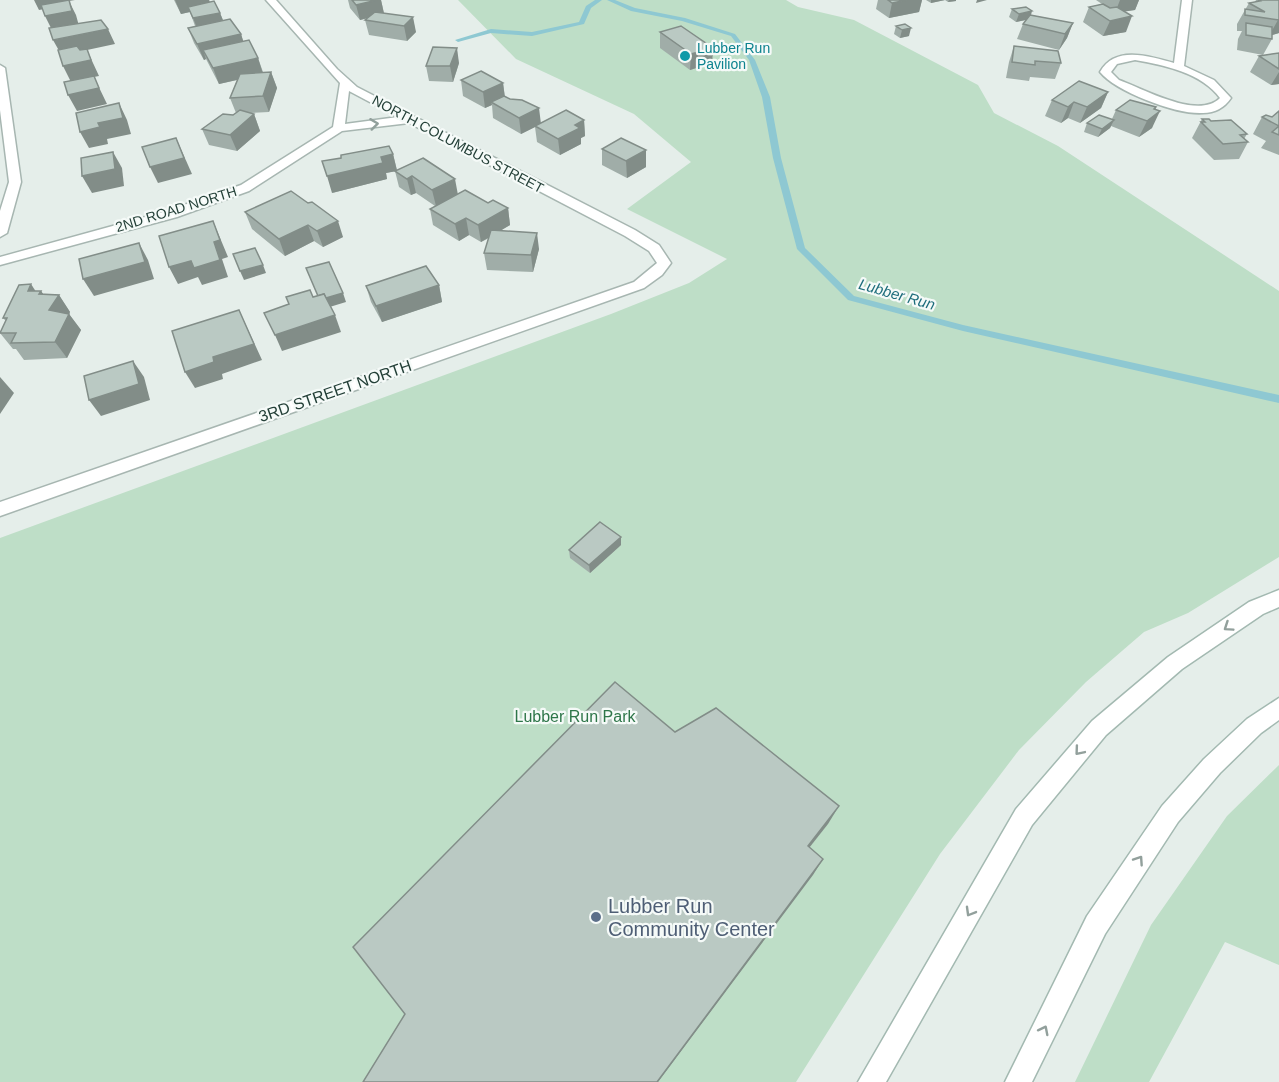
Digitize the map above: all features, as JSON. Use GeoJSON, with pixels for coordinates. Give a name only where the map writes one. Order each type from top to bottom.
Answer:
{"type":"FeatureCollection","features":[{"type":"Feature","properties":{"kind":"street","name":"NORTH COLUMBUS STREET"},"geometry":{"type":"LineString","coordinates":[[271,0],[325,63],[353,89],[630,233],[654,248],[664,263]]}},
{"type":"Feature","properties":{"kind":"street"},"geometry":{"type":"LineString","coordinates":[[1178,69],[1187,0]]}},
{"type":"Feature","properties":{"kind":"street"},"geometry":{"type":"LineString","coordinates":[[1135,57],[1155,60],[1178,69],[1220,87],[1226,98],[1219,105],[1204,110],[1182,108],[1115,82],[1105,72],[1108,64],[1135,57]]}},
{"type":"Feature","properties":{"kind":"street"},"geometry":{"type":"LineString","coordinates":[[0,68],[15,182],[0,233]]}},
{"type":"Feature","properties":{"kind":"street"},"geometry":{"type":"LineString","coordinates":[[339,128],[345,82]]}},
{"type":"Feature","properties":{"kind":"street","name":"2ND ROAD NORTH"},"geometry":{"type":"LineString","coordinates":[[0,261],[172,213],[245,188],[339,128],[410,120]]}},
{"type":"Feature","properties":{"kind":"street","name":"3RD STREET NORTH"},"geometry":{"type":"LineString","coordinates":[[0,509],[639,285],[657,272],[664,263]]}},
{"type":"Feature","properties":{"kind":"street"},"geometry":{"type":"LineString","coordinates":[[871,1082],[891,1052],[1024,817],[1099,728],[1174,663],[1256,608],[1279,587]]}},
{"type":"Feature","properties":{"kind":"street"},"geometry":{"type":"LineString","coordinates":[[1256,608],[1279,598]]}},
{"type":"Feature","properties":{"kind":"street"},"geometry":{"type":"LineString","coordinates":[[1018,1082],[1096,926],[1170,814],[1212,766],[1254,726],[1279,708]]}},
{"type":"Feature","properties":{"kind":"green space","name":"Lubber Run Park"},"geometry":{"type":"Polygon","coordinates":[[[458,0],[786,0],[798,7],[854,20],[978,85],[994,113],[1058,146],[1279,291],[1279,557],[1188,613],[1144,632],[1086,682],[1019,750],[940,854],[796,1082],[0,1082],[0,538],[611,314],[689,283],[727,259],[627,209],[691,162],[634,114],[516,59],[458,0]]]}},
{"type":"Feature","properties":{"kind":"green space"},"geometry":{"type":"Polygon","coordinates":[[[1279,765],[1279,965],[1225,942],[1149,1082],[1075,1082],[1151,925],[1227,816],[1279,765]]]}},
{"type":"Feature","properties":{"kind":"building"},"geometry":{"type":"Polygon","coordinates":[[[69,0],[72,11],[45,16],[41,5],[69,0]]]}},
{"type":"Feature","properties":{"kind":"building"},"geometry":{"type":"Polygon","coordinates":[[[352,0],[377,0],[356,5],[352,0]]]}},
{"type":"Feature","properties":{"kind":"building"},"geometry":{"type":"Polygon","coordinates":[[[888,0],[907,0],[892,3],[888,0]]]}},
{"type":"Feature","properties":{"kind":"building"},"geometry":{"type":"Polygon","coordinates":[[[1258,0],[1279,0],[1279,20],[1245,15],[1245,9],[1265,12],[1249,3],[1260,1],[1258,0]]]}},
{"type":"Feature","properties":{"kind":"building"},"geometry":{"type":"Polygon","coordinates":[[[214,1],[220,13],[193,18],[188,7],[214,1]]]}},
{"type":"Feature","properties":{"kind":"building"},"geometry":{"type":"Polygon","coordinates":[[[1103,4],[1110,8],[1117,7],[1132,16],[1110,21],[1089,7],[1103,4]]]}},
{"type":"Feature","properties":{"kind":"building"},"geometry":{"type":"Polygon","coordinates":[[[1026,7],[1032,11],[1019,14],[1012,9],[1026,7]]]}},
{"type":"Feature","properties":{"kind":"building"},"geometry":{"type":"Polygon","coordinates":[[[375,12],[413,17],[404,26],[365,20],[375,12]]]}},
{"type":"Feature","properties":{"kind":"building"},"geometry":{"type":"Polygon","coordinates":[[[1030,15],[1073,23],[1065,34],[1023,24],[1030,15]]]}},
{"type":"Feature","properties":{"kind":"building"},"geometry":{"type":"Polygon","coordinates":[[[230,19],[241,34],[197,44],[188,28],[230,19]]]}},
{"type":"Feature","properties":{"kind":"building"},"geometry":{"type":"Polygon","coordinates":[[[101,20],[108,29],[53,40],[49,28],[101,20]]]}},
{"type":"Feature","properties":{"kind":"building"},"geometry":{"type":"Polygon","coordinates":[[[1246,23],[1272,27],[1272,39],[1246,35],[1246,23]]]}},
{"type":"Feature","properties":{"kind":"building"},"geometry":{"type":"Polygon","coordinates":[[[905,24],[911,28],[902,30],[896,26],[905,24]]]}},
{"type":"Feature","properties":{"kind":"building"},"geometry":{"type":"Polygon","coordinates":[[[681,26],[713,48],[691,54],[660,32],[681,26]]]}},
{"type":"Feature","properties":{"kind":"building"},"geometry":{"type":"Polygon","coordinates":[[[249,40],[258,58],[213,68],[203,50],[249,40]]]}},
{"type":"Feature","properties":{"kind":"building"},"geometry":{"type":"Polygon","coordinates":[[[77,46],[80,50],[87,49],[91,60],[63,66],[58,50],[77,46]]]}},
{"type":"Feature","properties":{"kind":"building"},"geometry":{"type":"Polygon","coordinates":[[[1014,46],[1058,51],[1061,63],[1035,61],[1035,65],[1012,62],[1014,46]]]}},
{"type":"Feature","properties":{"kind":"building"},"geometry":{"type":"Polygon","coordinates":[[[433,47],[457,48],[450,66],[426,66],[433,47]]]}},
{"type":"Feature","properties":{"kind":"building"},"geometry":{"type":"Polygon","coordinates":[[[1279,53],[1279,69],[1259,56],[1279,53]]]}},
{"type":"Feature","properties":{"kind":"building"},"geometry":{"type":"Polygon","coordinates":[[[481,71],[503,83],[483,92],[461,80],[481,71]]]}},
{"type":"Feature","properties":{"kind":"building"},"geometry":{"type":"Polygon","coordinates":[[[271,72],[263,96],[230,98],[240,74],[271,72]]]}},
{"type":"Feature","properties":{"kind":"building"},"geometry":{"type":"Polygon","coordinates":[[[94,76],[99,88],[68,95],[64,82],[94,76]]]}},
{"type":"Feature","properties":{"kind":"building"},"geometry":{"type":"Polygon","coordinates":[[[1079,81],[1108,92],[1087,107],[1074,102],[1068,107],[1052,100],[1079,81]]]}},
{"type":"Feature","properties":{"kind":"building"},"geometry":{"type":"Polygon","coordinates":[[[504,96],[522,100],[539,108],[519,118],[491,102],[504,96]]]}},
{"type":"Feature","properties":{"kind":"building"},"geometry":{"type":"Polygon","coordinates":[[[1130,100],[1156,107],[1154,109],[1160,111],[1147,121],[1116,110],[1130,100]]]}},
{"type":"Feature","properties":{"kind":"building"},"geometry":{"type":"Polygon","coordinates":[[[119,103],[123,118],[98,123],[100,127],[80,132],[76,113],[119,103]]]}},
{"type":"Feature","properties":{"kind":"building"},"geometry":{"type":"Polygon","coordinates":[[[240,110],[254,114],[230,135],[202,129],[223,114],[233,115],[240,110]]]}},
{"type":"Feature","properties":{"kind":"building"},"geometry":{"type":"Polygon","coordinates":[[[566,110],[584,120],[575,125],[580,128],[558,139],[535,126],[566,110]]]}},
{"type":"Feature","properties":{"kind":"building"},"geometry":{"type":"Polygon","coordinates":[[[1279,111],[1279,126],[1262,117],[1266,115],[1272,117],[1279,111]]]}},
{"type":"Feature","properties":{"kind":"building"},"geometry":{"type":"Polygon","coordinates":[[[1099,115],[1114,120],[1102,129],[1087,123],[1099,115]]]}},
{"type":"Feature","properties":{"kind":"building"},"geometry":{"type":"Polygon","coordinates":[[[1202,119],[1231,120],[1247,134],[1240,135],[1248,142],[1223,144],[1201,122],[1205,122],[1202,119]]]}},
{"type":"Feature","properties":{"kind":"building"},"geometry":{"type":"Polygon","coordinates":[[[1279,126],[1279,135],[1272,132],[1279,126]]]}},
{"type":"Feature","properties":{"kind":"building"},"geometry":{"type":"Polygon","coordinates":[[[176,138],[184,158],[150,167],[142,147],[176,138]]]}},
{"type":"Feature","properties":{"kind":"building"},"geometry":{"type":"Polygon","coordinates":[[[621,138],[646,150],[626,161],[602,149],[621,138]]]}},
{"type":"Feature","properties":{"kind":"building"},"geometry":{"type":"Polygon","coordinates":[[[389,146],[393,154],[381,157],[383,163],[327,176],[322,161],[389,146]]]}},
{"type":"Feature","properties":{"kind":"building"},"geometry":{"type":"Polygon","coordinates":[[[113,152],[115,169],[82,176],[81,158],[113,152]]]}},
{"type":"Feature","properties":{"kind":"building"},"geometry":{"type":"Polygon","coordinates":[[[423,158],[455,179],[432,190],[412,176],[407,179],[395,171],[423,158]]]}},
{"type":"Feature","properties":{"kind":"building"},"geometry":{"type":"Polygon","coordinates":[[[465,190],[488,203],[493,200],[508,208],[478,225],[466,218],[455,224],[430,209],[465,190]]]}},
{"type":"Feature","properties":{"kind":"building"},"geometry":{"type":"Polygon","coordinates":[[[291,191],[308,203],[312,202],[338,221],[317,231],[308,225],[279,239],[245,212],[291,191]]]}},
{"type":"Feature","properties":{"kind":"building"},"geometry":{"type":"Polygon","coordinates":[[[213,221],[220,240],[214,242],[220,260],[194,268],[191,261],[169,267],[159,236],[213,221]]]}},
{"type":"Feature","properties":{"kind":"building"},"geometry":{"type":"Polygon","coordinates":[[[491,230],[537,233],[531,255],[484,253],[491,230]]]}},
{"type":"Feature","properties":{"kind":"building"},"geometry":{"type":"Polygon","coordinates":[[[139,243],[145,262],[83,279],[79,259],[139,243]]]}},
{"type":"Feature","properties":{"kind":"building"},"geometry":{"type":"Polygon","coordinates":[[[255,248],[263,265],[240,271],[233,254],[255,248]]]}},
{"type":"Feature","properties":{"kind":"building"},"geometry":{"type":"Polygon","coordinates":[[[329,262],[343,293],[326,298],[324,294],[318,296],[306,268],[329,262]]]}},
{"type":"Feature","properties":{"kind":"building"},"geometry":{"type":"Polygon","coordinates":[[[426,266],[439,285],[376,306],[366,286],[426,266]]]}},
{"type":"Feature","properties":{"kind":"building"},"geometry":{"type":"Polygon","coordinates":[[[31,284],[28,291],[59,295],[49,310],[69,314],[55,342],[11,343],[16,333],[0,333],[7,318],[3,318],[19,285],[31,284]]]}},
{"type":"Feature","properties":{"kind":"building"},"geometry":{"type":"Polygon","coordinates":[[[310,290],[313,297],[324,294],[335,315],[275,335],[264,313],[289,304],[286,297],[310,290]]]}},
{"type":"Feature","properties":{"kind":"building"},"geometry":{"type":"Polygon","coordinates":[[[239,310],[254,344],[213,357],[214,362],[185,372],[172,331],[239,310]]]}},
{"type":"Feature","properties":{"kind":"building"},"geometry":{"type":"Polygon","coordinates":[[[133,361],[139,384],[89,400],[84,376],[133,361]]]}},
{"type":"Feature","properties":{"kind":"building"},"geometry":{"type":"Polygon","coordinates":[[[600,522],[621,537],[589,565],[569,550],[600,522]]]}},
{"type":"Feature","properties":{"kind":"building","name":"Lubber Run Community Center"},"geometry":{"type":"Polygon","coordinates":[[[615,682],[675,732],[716,708],[839,806],[808,846],[823,859],[657,1082],[363,1082],[405,1014],[353,947],[615,682]]]}},
{"type":"Feature","properties":{"kind":"waterway"},"geometry":{"type":"LineString","coordinates":[[458,40],[491,31],[532,34],[582,23],[588,7],[599,0]]}},
{"type":"Feature","properties":{"kind":"waterway","name":"Lubber Run"},"geometry":{"type":"LineString","coordinates":[[610,0],[633,10],[683,19],[733,35],[752,60],[766,97],[777,158],[801,249],[851,298],[963,328],[1279,399]]}},
{"type":"Feature","properties":{"kind":"place","name":"Lubber Run Pavilion"},"geometry":{"type":"Point","coordinates":[685,56]}},
{"type":"Feature","properties":{"kind":"place","name":"Lubber Run Community Center"},"geometry":{"type":"Point","coordinates":[596,917]}}]}
